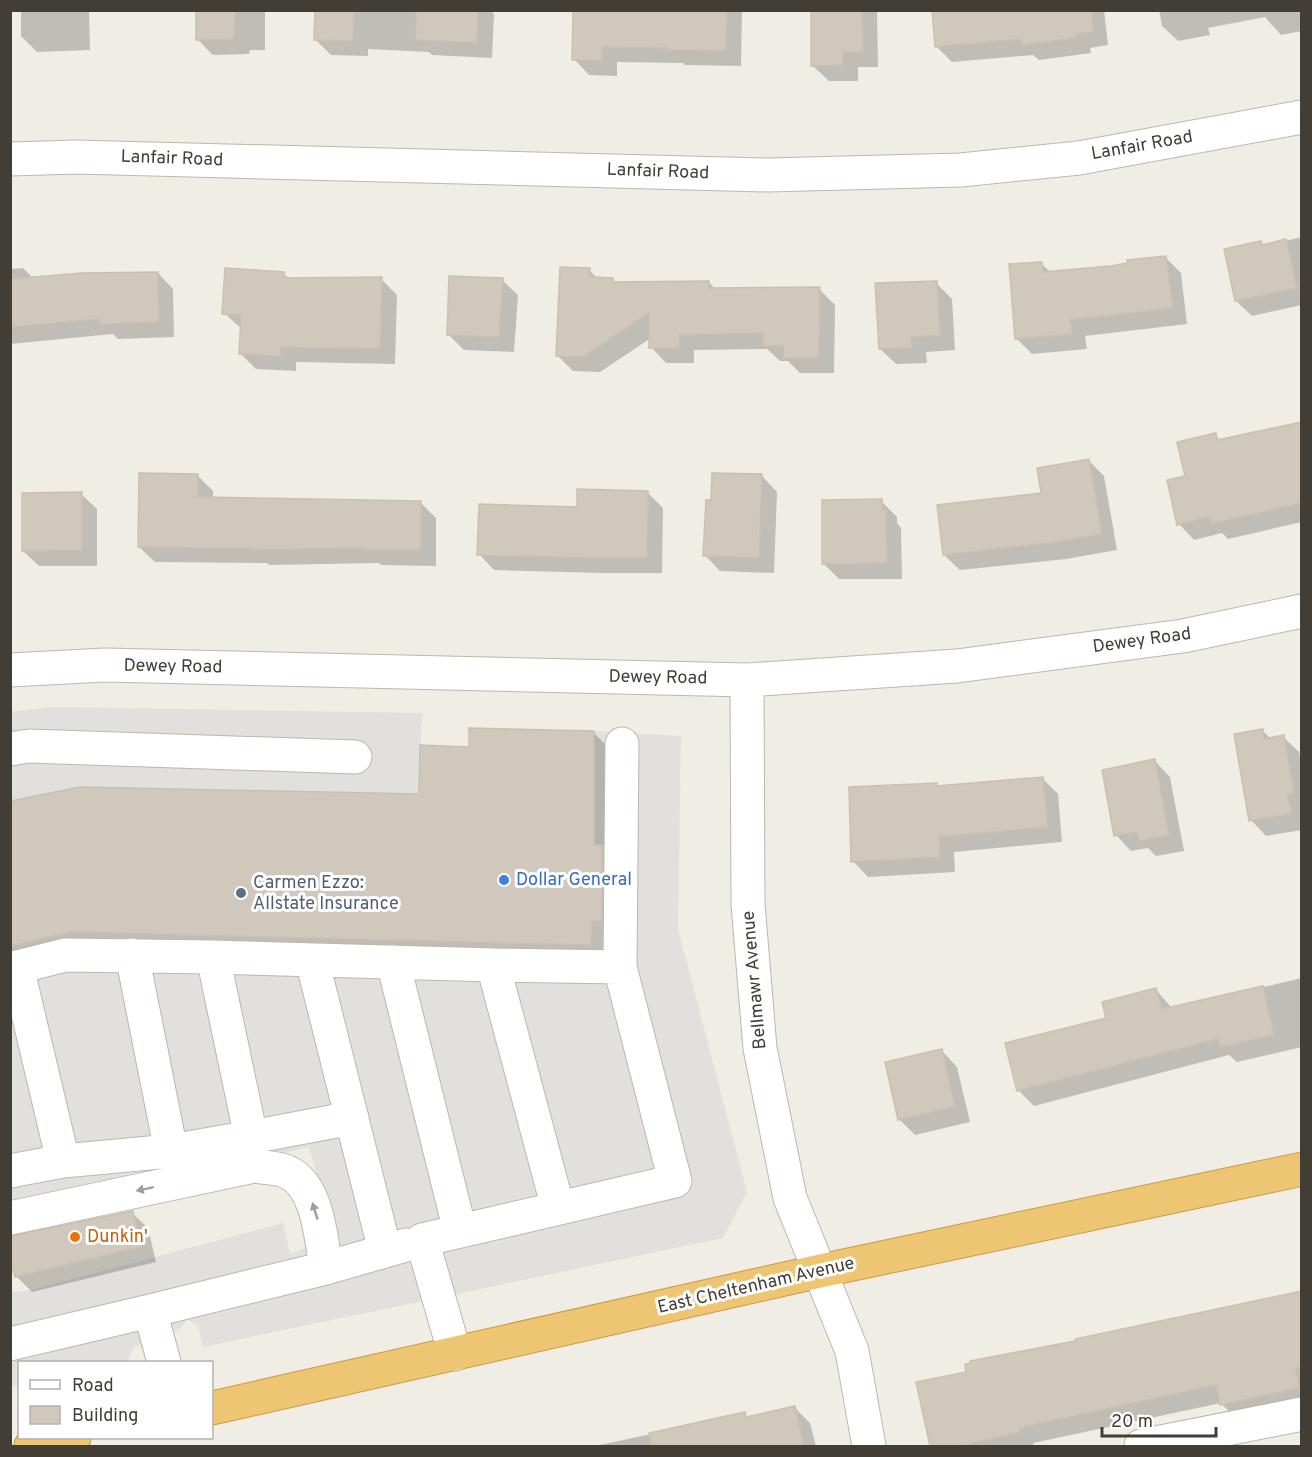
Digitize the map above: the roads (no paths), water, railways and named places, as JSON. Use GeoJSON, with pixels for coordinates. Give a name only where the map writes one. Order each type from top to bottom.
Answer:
{"type":"FeatureCollection","features":[{"type":"Feature","properties":{"kind":"highway","name":"East Cheltenham Avenue"},"geometry":{"type":"LineString","coordinates":[[213,1408],[820,1271],[1302,1168]]}},
{"type":"Feature","properties":{"kind":"highway"},"geometry":{"type":"LineString","coordinates":[[31,1446],[64,1439]]}},
{"type":"Feature","properties":{"kind":"street","name":"Lanfair Road"},"geometry":{"type":"LineString","coordinates":[[10,159],[76,157],[768,175],[961,170],[1079,158],[1302,117]]}},
{"type":"Feature","properties":{"kind":"street","name":"Dewey Road"},"geometry":{"type":"LineString","coordinates":[[10,669],[105,665],[747,680],[957,666],[1183,636],[1302,610]]}},
{"type":"Feature","properties":{"kind":"street","name":"Bellmawr Avenue"},"geometry":{"type":"LineString","coordinates":[[747,680],[748,904],[760,1048],[790,1198],[852,1351],[869,1446]]}},
{"type":"Feature","properties":{"kind":"street"},"geometry":{"type":"LineString","coordinates":[[10,1344],[327,1268],[460,1230],[675,1181],[620,967],[622,744]]}},
{"type":"Feature","properties":{"kind":"street"},"geometry":{"type":"LineString","coordinates":[[10,749],[29,746],[355,757]]}},
{"type":"Feature","properties":{"kind":"street"},"geometry":{"type":"LineString","coordinates":[[63,1161],[14,968],[65,955],[620,967]]}},
{"type":"Feature","properties":{"kind":"street"},"geometry":{"type":"LineString","coordinates":[[132,955],[171,1151]]}},
{"type":"Feature","properties":{"kind":"street"},"geometry":{"type":"LineString","coordinates":[[213,957],[250,1137]]}},
{"type":"Feature","properties":{"kind":"street"},"geometry":{"type":"LineString","coordinates":[[312,960],[385,1251]]}},
{"type":"Feature","properties":{"kind":"street"},"geometry":{"type":"LineString","coordinates":[[393,962],[460,1230]]}},
{"type":"Feature","properties":{"kind":"street"},"geometry":{"type":"LineString","coordinates":[[493,965],[558,1208]]}},
{"type":"Feature","properties":{"kind":"street"},"geometry":{"type":"LineString","coordinates":[[10,1172],[63,1161],[171,1151],[352,1118]]}},
{"type":"Feature","properties":{"kind":"street"},"geometry":{"type":"LineString","coordinates":[[10,1218],[254,1166],[284,1171],[303,1183],[316,1209],[327,1268]]}},
{"type":"Feature","properties":{"kind":"street"},"geometry":{"type":"LineString","coordinates":[[422,1240],[455,1354]]}},
{"type":"Feature","properties":{"kind":"street"},"geometry":{"type":"LineString","coordinates":[[150,1311],[164,1361]]}},
{"type":"Feature","properties":{"kind":"street"},"geometry":{"type":"LineString","coordinates":[[1141,1446],[1302,1414]]}},
{"type":"Feature","properties":{"kind":"place","name":"Dollar General"},"geometry":{"type":"Point","coordinates":[504,880]}},
{"type":"Feature","properties":{"kind":"place","name":"Carmen Ezzo: Allstate Insurance"},"geometry":{"type":"Point","coordinates":[241,893]}},
{"type":"Feature","properties":{"kind":"place","name":"Dunkin'"},"geometry":{"type":"Point","coordinates":[75,1237]}}]}
